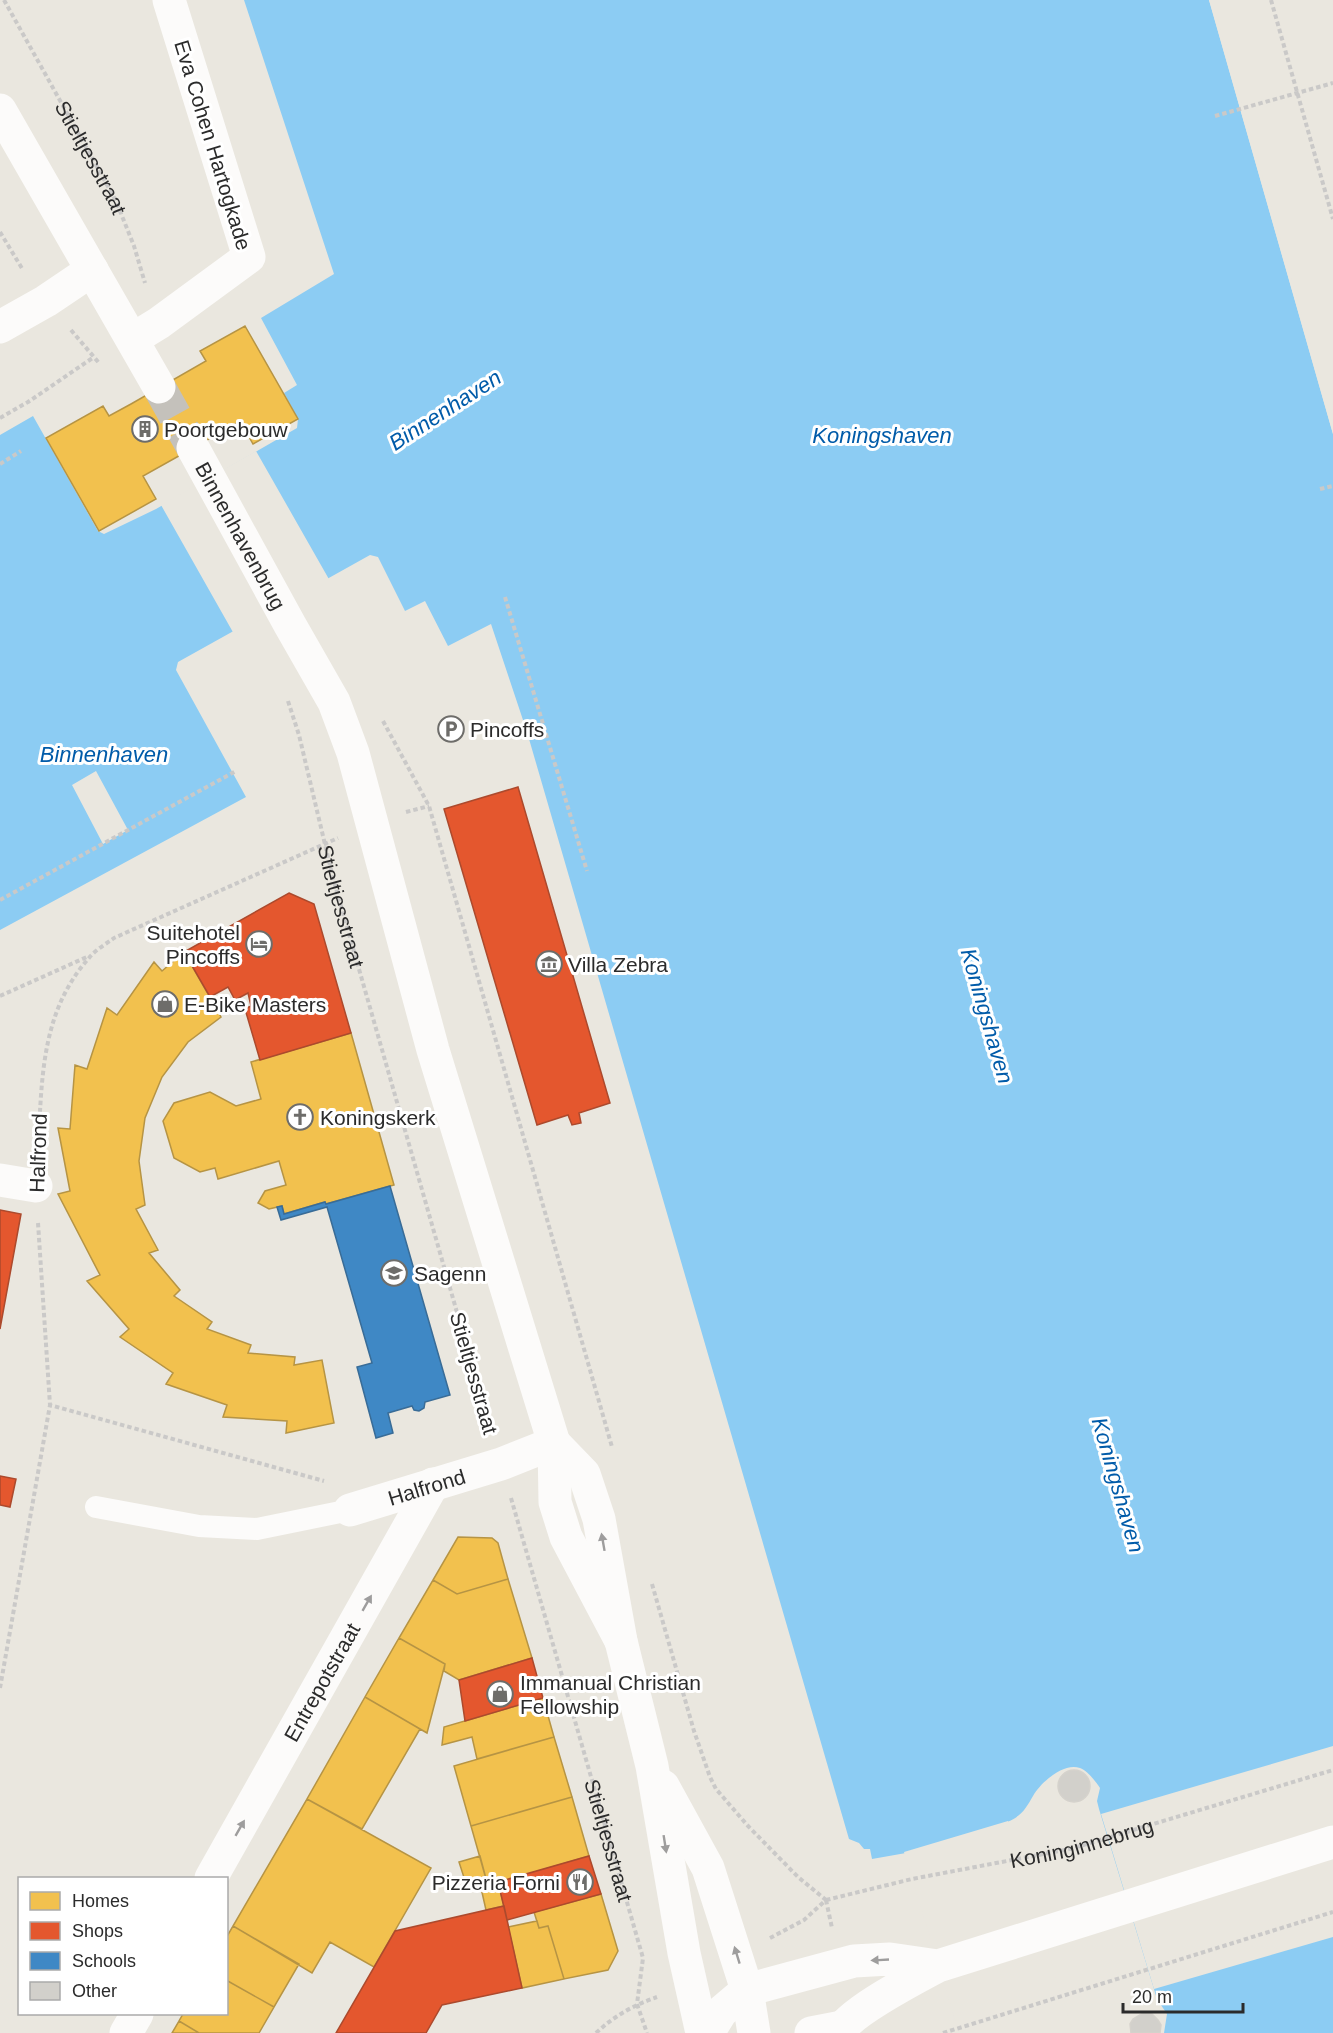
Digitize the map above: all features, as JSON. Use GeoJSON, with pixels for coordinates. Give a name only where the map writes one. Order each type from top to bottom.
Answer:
{"type":"FeatureCollection","features":[{"type":"Feature","properties":{"kind":"street","name":"Eva Cohen Hartogkade"},"geometry":{"type":"LineString","coordinates":[[146,331],[249,257],[169,0]]}},
{"type":"Feature","properties":{"kind":"street"},"geometry":{"type":"LineString","coordinates":[[0,110],[92,270],[146,331],[159,387]]}},
{"type":"Feature","properties":{"kind":"street"},"geometry":{"type":"LineString","coordinates":[[0,327],[46,301],[92,270]]}},
{"type":"Feature","properties":{"kind":"street","name":"Binnenhavenbrug"},"geometry":{"type":"LineString","coordinates":[[193,448],[334,702],[353,753],[372,820]]}},
{"type":"Feature","properties":{"kind":"street"},"geometry":{"type":"LineString","coordinates":[[372,820],[433,1050],[554,1443],[555,1502],[566,1537],[621,1641],[652,1766],[680,1931],[702,2033]]}},
{"type":"Feature","properties":{"kind":"street"},"geometry":{"type":"LineString","coordinates":[[0,1180],[36,1186]]}},
{"type":"Feature","properties":{"kind":"street","name":"Halfrond"},"geometry":{"type":"LineString","coordinates":[[350,1510],[501,1464],[554,1443]]}},
{"type":"Feature","properties":{"kind":"street","name":"Entrepotstraat"},"geometry":{"type":"LineString","coordinates":[[212,1877],[433,1484]]}},
{"type":"Feature","properties":{"kind":"street"},"geometry":{"type":"LineString","coordinates":[[652,1766],[708,1868],[747,1990],[754,2033]]}},
{"type":"Feature","properties":{"kind":"street"},"geometry":{"type":"LineString","coordinates":[[831,2031],[896,1989],[938,1966],[1333,1842]]}},
{"type":"Feature","properties":{"kind":"street"},"geometry":{"type":"LineString","coordinates":[[708,2033],[721,2012],[747,1990],[854,1961],[890,1959],[938,1966]]}},
{"type":"Feature","properties":{"kind":"street"},"geometry":{"type":"LineString","coordinates":[[126,2033],[136,2015]]}},
{"type":"Feature","properties":{"kind":"lane","name":"Halfrond"},"geometry":{"type":"LineString","coordinates":[[96,1507],[199,1526],[257,1529],[350,1510]]}},
{"type":"Feature","properties":{"kind":"path","name":"Stieltjesstraat"},"geometry":{"type":"LineString","coordinates":[[4,0],[116,201],[134,246],[146,331]]}},
{"type":"Feature","properties":{"kind":"path"},"geometry":{"type":"LineString","coordinates":[[1271,0],[1333,219]]}},
{"type":"Feature","properties":{"kind":"path"},"geometry":{"type":"LineString","coordinates":[[1215,116],[1333,83]]}},
{"type":"Feature","properties":{"kind":"path"},"geometry":{"type":"LineString","coordinates":[[0,418],[28,402],[94,357]]}},
{"type":"Feature","properties":{"kind":"path"},"geometry":{"type":"LineString","coordinates":[[0,464],[21,452]]}},
{"type":"Feature","properties":{"kind":"path"},"geometry":{"type":"LineString","coordinates":[[1320,489],[1333,486]]}},
{"type":"Feature","properties":{"kind":"path"},"geometry":{"type":"LineString","coordinates":[[505,597],[587,871]]}},
{"type":"Feature","properties":{"kind":"path","name":"Stieltjesstraat"},"geometry":{"type":"LineString","coordinates":[[284,692],[299,735],[325,845],[477,1389],[501,1464],[643,1958],[637,2004]]}},
{"type":"Feature","properties":{"kind":"path"},"geometry":{"type":"LineString","coordinates":[[527,732],[544,728]]}},
{"type":"Feature","properties":{"kind":"path"},"geometry":{"type":"LineString","coordinates":[[0,900],[236,771]]}},
{"type":"Feature","properties":{"kind":"path","name":"Halfrond"},"geometry":{"type":"LineString","coordinates":[[0,1688],[50,1405],[36,1186],[42,1065],[51,1023],[72,981],[90,956],[114,938],[325,845],[372,820],[429,806],[614,1454]]}},
{"type":"Feature","properties":{"kind":"path"},"geometry":{"type":"LineString","coordinates":[[0,996],[90,956]]}},
{"type":"Feature","properties":{"kind":"path"},"geometry":{"type":"LineString","coordinates":[[50,1405],[341,1486],[350,1510]]}},
{"type":"Feature","properties":{"kind":"path","name":"Koninginnebrug"},"geometry":{"type":"LineString","coordinates":[[649,1576],[694,1731],[716,1789],[748,1826],[798,1877],[826,1900],[912,1879],[1070,1849],[1333,1770]]}},
{"type":"Feature","properties":{"kind":"path"},"geometry":{"type":"LineString","coordinates":[[943,2033],[1333,1912]]}},
{"type":"Feature","properties":{"kind":"path"},"geometry":{"type":"LineString","coordinates":[[597,2033],[610,2020],[637,2004],[647,2033]]}},
{"type":"Feature","properties":{"kind":"water","name":"Koningshaven"},"geometry":{"type":"Polygon","coordinates":[[[244,0],[1209,0],[1333,434],[1333,2033],[1164,2033],[1167,2014],[1157,1999],[1099,1809],[1097,1801],[1100,1788],[1083,1769],[1067,1768],[1047,1779],[1023,1811],[1007,1822],[906,1853],[872,1859],[870,1849],[864,1849],[859,1843],[849,1839],[527,732],[491,624],[448,646],[425,601],[405,611],[378,557],[370,555],[178,662],[176,670],[246,797],[0,930],[0,435],[33,416],[98,531],[104,534],[156,509],[297,428],[298,419],[284,393],[297,385],[261,318],[334,274],[244,0]]]}},
{"type":"Feature","properties":{"kind":"pier"},"geometry":{"type":"Polygon","coordinates":[[[1209,0],[1212,0],[1333,423],[1333,434],[1209,0]]]}},
{"type":"Feature","properties":{"kind":"pier"},"geometry":{"type":"Polygon","coordinates":[[[256,451],[330,581],[234,634],[161,505],[256,451]]]}},
{"type":"Feature","properties":{"kind":"pier"},"geometry":{"type":"Polygon","coordinates":[[[96,771],[128,830],[103,844],[72,785],[96,771]]]}},
{"type":"Feature","properties":{"kind":"pier"},"geometry":{"type":"Polygon","coordinates":[[[1333,1746],[1333,1937],[1154,1989],[1101,1814],[1333,1746]]]}},
{"type":"Feature","properties":{"kind":"pier"},"geometry":{"type":"Polygon","coordinates":[[[1008,1821],[1073,2033],[959,2033],[904,1852],[1008,1821]]]}},
{"type":"Feature","properties":{"kind":"building: Homes","name":"Poortgebouw"},"geometry":{"type":"Polygon","coordinates":[[[245,326],[298,419],[253,444],[240,421],[143,476],[156,499],[99,531],[46,438],[103,406],[109,416],[131,404],[206,361],[200,351],[245,326]]]}},
{"type":"Feature","properties":{"kind":"building: Homes"},"geometry":{"type":"Polygon","coordinates":[[[184,952],[221,1017],[188,1042],[162,1077],[145,1118],[139,1161],[145,1205],[136,1209],[158,1250],[149,1253],[180,1290],[174,1296],[212,1322],[207,1329],[251,1345],[248,1353],[295,1357],[294,1365],[322,1360],[334,1423],[286,1433],[287,1421],[223,1417],[227,1405],[166,1384],[173,1373],[120,1337],[129,1329],[87,1281],[100,1275],[58,1194],[70,1191],[58,1128],[70,1129],[75,1065],[87,1069],[107,1008],[117,1015],[154,962],[162,971],[184,952]]]}},
{"type":"Feature","properties":{"kind":"building: Homes"},"geometry":{"type":"Polygon","coordinates":[[[351,1033],[394,1185],[284,1214],[282,1206],[269,1209],[258,1203],[265,1191],[286,1185],[279,1161],[218,1179],[215,1168],[200,1172],[174,1158],[163,1121],[174,1103],[210,1092],[236,1106],[261,1099],[251,1062],[351,1033]]]}},
{"type":"Feature","properties":{"kind":"building: Homes"},"geometry":{"type":"Polygon","coordinates":[[[458,1537],[492,1538],[498,1543],[508,1579],[457,1594],[433,1580],[458,1537]]]}},
{"type":"Feature","properties":{"kind":"building: Homes"},"geometry":{"type":"Polygon","coordinates":[[[508,1579],[532,1658],[459,1680],[444,1671],[445,1664],[399,1638],[433,1580],[457,1594],[508,1579]]]}},
{"type":"Feature","properties":{"kind":"building: Homes"},"geometry":{"type":"Polygon","coordinates":[[[399,1638],[445,1664],[427,1733],[365,1697],[399,1638]]]}},
{"type":"Feature","properties":{"kind":"building: Homes"},"geometry":{"type":"Polygon","coordinates":[[[365,1697],[420,1729],[362,1829],[307,1799],[365,1697]]]}},
{"type":"Feature","properties":{"kind":"building: Homes"},"geometry":{"type":"Polygon","coordinates":[[[543,1698],[554,1737],[477,1759],[472,1737],[442,1745],[444,1727],[543,1698]]]}},
{"type":"Feature","properties":{"kind":"building: Homes"},"geometry":{"type":"Polygon","coordinates":[[[554,1737],[572,1797],[471,1826],[454,1766],[554,1737]]]}},
{"type":"Feature","properties":{"kind":"building: Homes"},"geometry":{"type":"Polygon","coordinates":[[[572,1797],[589,1856],[488,1886],[471,1826],[572,1797]]]}},
{"type":"Feature","properties":{"kind":"building: Homes"},"geometry":{"type":"Polygon","coordinates":[[[307,1799],[431,1868],[374,1967],[330,1942],[312,1973],[233,1926],[307,1799]]]}},
{"type":"Feature","properties":{"kind":"building: Homes"},"geometry":{"type":"Polygon","coordinates":[[[480,1856],[488,1886],[468,1890],[459,1862],[480,1856]]]}},
{"type":"Feature","properties":{"kind":"building: Homes"},"geometry":{"type":"Polygon","coordinates":[[[498,1882],[504,1906],[486,1910],[481,1888],[498,1882]]]}},
{"type":"Feature","properties":{"kind":"building: Homes"},"geometry":{"type":"Polygon","coordinates":[[[601,1894],[618,1951],[608,1970],[564,1979],[548,1926],[539,1928],[534,1912],[601,1894]]]}},
{"type":"Feature","properties":{"kind":"building: Homes"},"geometry":{"type":"Polygon","coordinates":[[[537,1921],[539,1928],[548,1926],[564,1979],[522,1988],[508,1927],[537,1921]]]}},
{"type":"Feature","properties":{"kind":"building: Homes"},"geometry":{"type":"Polygon","coordinates":[[[233,1926],[299,1964],[274,2007],[228,1981],[228,1935],[233,1926]]]}},
{"type":"Feature","properties":{"kind":"building: Homes"},"geometry":{"type":"Polygon","coordinates":[[[228,1981],[274,2007],[259,2033],[199,2033],[179,2021],[182,2015],[228,2015],[228,1981]]]}},
{"type":"Feature","properties":{"kind":"building: Homes"},"geometry":{"type":"Polygon","coordinates":[[[179,2021],[199,2033],[172,2033],[179,2021]]]}},
{"type":"Feature","properties":{"kind":"building: Shops"},"geometry":{"type":"Polygon","coordinates":[[[518,787],[610,1103],[579,1113],[581,1123],[572,1125],[568,1115],[537,1125],[444,809],[518,787]]]}},
{"type":"Feature","properties":{"kind":"building: Shops"},"geometry":{"type":"Polygon","coordinates":[[[289,893],[314,904],[351,1033],[260,1060],[245,1009],[251,1006],[248,993],[235,1000],[228,987],[210,997],[184,952],[289,893]]]}},
{"type":"Feature","properties":{"kind":"building: Shops"},"geometry":{"type":"Polygon","coordinates":[[[0,1210],[21,1214],[0,1329],[0,1210]]]}},
{"type":"Feature","properties":{"kind":"building: Shops"},"geometry":{"type":"Polygon","coordinates":[[[0,1476],[16,1479],[10,1507],[0,1505],[0,1476]]]}},
{"type":"Feature","properties":{"kind":"building: Shops"},"geometry":{"type":"Polygon","coordinates":[[[532,1658],[543,1698],[465,1721],[459,1680],[532,1658]]]}},
{"type":"Feature","properties":{"kind":"building: Shops"},"geometry":{"type":"Polygon","coordinates":[[[589,1856],[601,1894],[507,1920],[498,1882],[589,1856]]]}},
{"type":"Feature","properties":{"kind":"building: Shops"},"geometry":{"type":"Polygon","coordinates":[[[504,1906],[522,1988],[442,2005],[426,2033],[336,2033],[395,1931],[504,1906]]]}},
{"type":"Feature","properties":{"kind":"building: Schools"},"geometry":{"type":"Polygon","coordinates":[[[390,1186],[450,1395],[425,1402],[424,1408],[419,1411],[414,1410],[412,1406],[388,1413],[393,1433],[376,1438],[357,1367],[372,1363],[327,1207],[281,1220],[277,1207],[282,1206],[284,1214],[390,1186]]]}},
{"type":"Feature","properties":{"kind":"building: Other"},"geometry":{"type":"Polygon","coordinates":[[[1074,1770],[1085,1775],[1090,1786],[1085,1797],[1074,1802],[1063,1797],[1058,1786],[1063,1775],[1074,1770]]]}},
{"type":"Feature","properties":{"kind":"building: Other"},"geometry":{"type":"Polygon","coordinates":[[[1143,2013],[1152,2014],[1158,2020],[1161,2025],[1160,2033],[1131,2033],[1130,2024],[1133,2019],[1143,2013]]]}},
{"type":"Feature","properties":{"kind":"tunnel"},"geometry":{"type":"LineString","coordinates":[[159,387],[193,448]]}},
{"type":"Feature","properties":{"kind":"place","name":"Poortgebouw"},"geometry":{"type":"Point","coordinates":[145,429]}},
{"type":"Feature","properties":{"kind":"place","name":"Pincoffs"},"geometry":{"type":"Point","coordinates":[451,729]}},
{"type":"Feature","properties":{"kind":"place","name":"Suitehotel Pincoffs"},"geometry":{"type":"Point","coordinates":[259,944]}},
{"type":"Feature","properties":{"kind":"place","name":"Villa Zebra"},"geometry":{"type":"Point","coordinates":[549,964]}},
{"type":"Feature","properties":{"kind":"place","name":"E-Bike Masters"},"geometry":{"type":"Point","coordinates":[165,1004]}},
{"type":"Feature","properties":{"kind":"place","name":"Koningskerk"},"geometry":{"type":"Point","coordinates":[300,1117]}},
{"type":"Feature","properties":{"kind":"place","name":"Sagenn"},"geometry":{"type":"Point","coordinates":[394,1273]}},
{"type":"Feature","properties":{"kind":"place","name":"Immanual Christian Fellowship"},"geometry":{"type":"Point","coordinates":[500,1694]}},
{"type":"Feature","properties":{"kind":"place","name":"Pizzeria Forni"},"geometry":{"type":"Point","coordinates":[580,1882]}},
{"type":"Feature","properties":{"kind":"water label","name":"Binnenhaven"},"geometry":{"type":"Point","coordinates":[445,410]}},
{"type":"Feature","properties":{"kind":"water label","name":"Binnenhaven"},"geometry":{"type":"Point","coordinates":[104,754]}}]}
